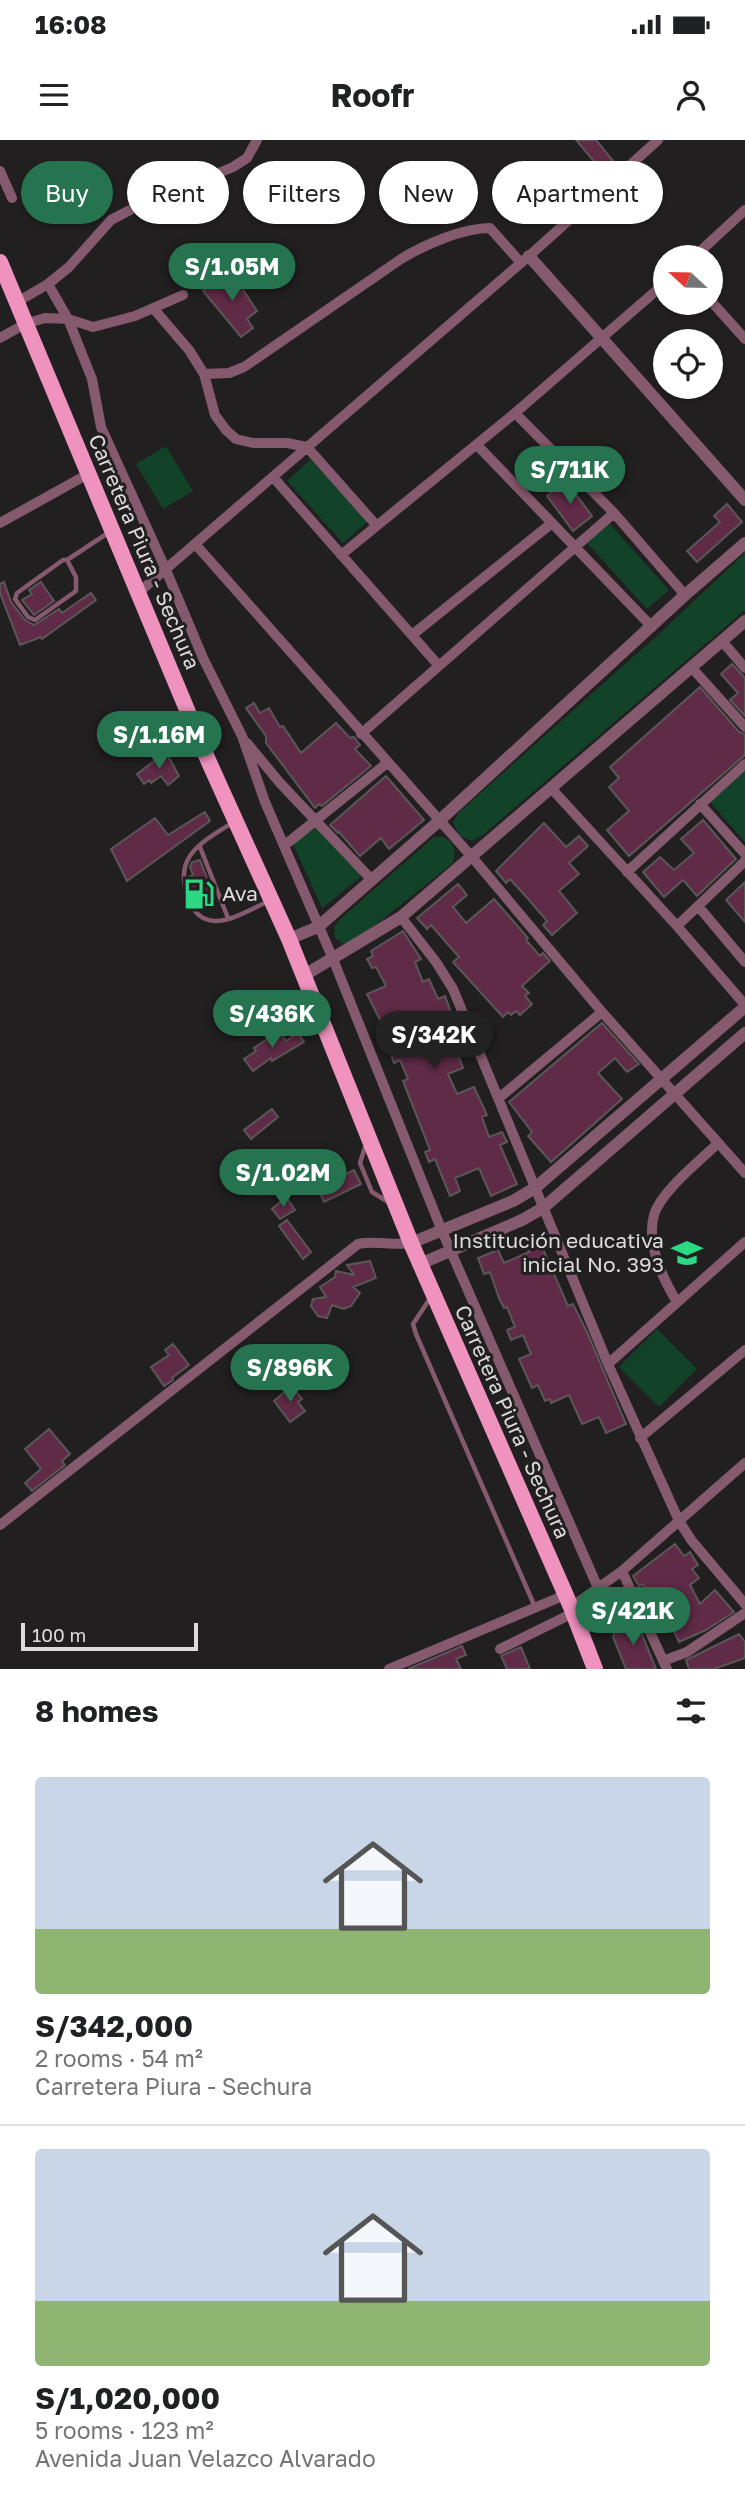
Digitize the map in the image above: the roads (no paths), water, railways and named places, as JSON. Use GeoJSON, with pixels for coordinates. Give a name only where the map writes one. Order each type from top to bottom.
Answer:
{"type":"FeatureCollection","features":[{"type":"Feature","properties":{"kind":"main road","name":"Carretera Piura - Sechura"},"geometry":{"type":"LineString","coordinates":[[0,262],[138,593],[289,939],[411,1243],[595,1669]]}},
{"type":"Feature","properties":{"kind":"street"},"geometry":{"type":"LineString","coordinates":[[17,302],[48,285],[69,267],[111,220],[233,167],[247,158],[257,140]]}},
{"type":"Feature","properties":{"kind":"street"},"geometry":{"type":"LineString","coordinates":[[138,593],[525,259],[658,140]]}},
{"type":"Feature","properties":{"kind":"street"},"geometry":{"type":"LineString","coordinates":[[0,171],[12,198]]}},
{"type":"Feature","properties":{"kind":"street"},"geometry":{"type":"LineString","coordinates":[[707,245],[745,210]]}},
{"type":"Feature","properties":{"kind":"street"},"geometry":{"type":"LineString","coordinates":[[204,374],[229,373],[244,367],[392,265],[428,244],[473,230],[490,228],[525,259],[602,337],[745,500]]}},
{"type":"Feature","properties":{"kind":"street"},"geometry":{"type":"LineString","coordinates":[[48,285],[68,319],[92,379],[101,426],[203,659],[242,736],[265,802],[333,959],[442,1231],[598,1588]]}},
{"type":"Feature","properties":{"kind":"street"},"geometry":{"type":"LineString","coordinates":[[341,555],[516,413],[653,293]]}},
{"type":"Feature","properties":{"kind":"street"},"geometry":{"type":"LineString","coordinates":[[0,338],[26,324],[45,318],[68,319],[93,327],[135,316],[183,295]]}},
{"type":"Feature","properties":{"kind":"street"},"geometry":{"type":"LineString","coordinates":[[153,308],[189,350],[204,374],[215,415],[226,430],[236,439],[307,447],[376,525]]}},
{"type":"Feature","properties":{"kind":"street"},"geometry":{"type":"LineString","coordinates":[[723,314],[745,339]]}},
{"type":"Feature","properties":{"kind":"street"},"geometry":{"type":"LineString","coordinates":[[516,413],[614,513],[685,595]]}},
{"type":"Feature","properties":{"kind":"street"},"geometry":{"type":"LineString","coordinates":[[477,445],[652,627]]}},
{"type":"Feature","properties":{"kind":"street"},"geometry":{"type":"LineString","coordinates":[[0,523],[88,474]]}},
{"type":"Feature","properties":{"kind":"street"},"geometry":{"type":"LineString","coordinates":[[273,477],[439,666]]}},
{"type":"Feature","properties":{"kind":"street"},"geometry":{"type":"LineString","coordinates":[[361,734],[614,513]]}},
{"type":"Feature","properties":{"kind":"street"},"geometry":{"type":"LineString","coordinates":[[412,635],[552,523]]}},
{"type":"Feature","properties":{"kind":"street"},"geometry":{"type":"LineString","coordinates":[[289,939],[318,927],[745,543]]}},
{"type":"Feature","properties":{"kind":"street"},"geometry":{"type":"LineString","coordinates":[[196,545],[745,1173]]}},
{"type":"Feature","properties":{"kind":"street"},"geometry":{"type":"LineString","coordinates":[[303,976],[401,917],[745,621]]}},
{"type":"Feature","properties":{"kind":"street"},"geometry":{"type":"LineString","coordinates":[[722,641],[745,668]]}},
{"type":"Feature","properties":{"kind":"street"},"geometry":{"type":"LineString","coordinates":[[692,668],[745,727]]}},
{"type":"Feature","properties":{"kind":"street"},"geometry":{"type":"LineString","coordinates":[[242,736],[281,783],[372,880]]}},
{"type":"Feature","properties":{"kind":"street"},"geometry":{"type":"LineString","coordinates":[[285,845],[387,763]]}},
{"type":"Feature","properties":{"kind":"street"},"geometry":{"type":"LineString","coordinates":[[626,872],[745,764]]}},
{"type":"Feature","properties":{"kind":"street"},"geometry":{"type":"LineString","coordinates":[[0,1525],[358,1244],[367,1242],[397,1246],[411,1243],[513,1201],[536,1188],[745,1006],[677,926],[551,788]]}},
{"type":"Feature","properties":{"kind":"street"},"geometry":{"type":"LineString","coordinates":[[700,804],[745,854]]}},
{"type":"Feature","properties":{"kind":"street"},"geometry":{"type":"LineString","coordinates":[[677,926],[745,861]]}},
{"type":"Feature","properties":{"kind":"street"},"geometry":{"type":"LineString","coordinates":[[698,906],[745,962]]}},
{"type":"Feature","properties":{"kind":"street"},"geometry":{"type":"LineString","coordinates":[[401,917],[453,989],[608,1364],[679,1521],[692,1541],[745,1604]]}},
{"type":"Feature","properties":{"kind":"street"},"geometry":{"type":"LineString","coordinates":[[499,1098],[602,1012]]}},
{"type":"Feature","properties":{"kind":"street"},"geometry":{"type":"LineString","coordinates":[[420,1264],[522,1220],[543,1208],[745,1033]]}},
{"type":"Feature","properties":{"kind":"street"},"geometry":{"type":"LineString","coordinates":[[677,1302],[663,1280],[652,1237],[653,1215],[663,1197],[718,1143]]}},
{"type":"Feature","properties":{"kind":"street"},"geometry":{"type":"LineString","coordinates":[[608,1364],[745,1241]]}},
{"type":"Feature","properties":{"kind":"street"},"geometry":{"type":"LineString","coordinates":[[640,1438],[745,1350]]}},
{"type":"Feature","properties":{"kind":"street"},"geometry":{"type":"LineString","coordinates":[[500,1649],[622,1571],[745,1463]]}},
{"type":"Feature","properties":{"kind":"street"},"geometry":{"type":"LineString","coordinates":[[622,1571],[665,1665],[745,1613]]}},
{"type":"Feature","properties":{"kind":"street"},"geometry":{"type":"LineString","coordinates":[[389,1669],[535,1607],[569,1605]]}},
{"type":"Feature","properties":{"kind":"lane"},"geometry":{"type":"LineString","coordinates":[[67,560],[76,577],[76,591],[35,620],[28,617],[15,599],[17,593],[63,560],[112,531]]}},
{"type":"Feature","properties":{"kind":"lane"},"geometry":{"type":"LineString","coordinates":[[235,820],[206,839],[186,862],[182,874],[194,912],[214,921],[271,900]]}},
{"type":"Feature","properties":{"kind":"lane"},"geometry":{"type":"LineString","coordinates":[[200,846],[228,918]]}},
{"type":"Feature","properties":{"kind":"lane"},"geometry":{"type":"LineString","coordinates":[[433,1294],[413,1324],[416,1334],[535,1607]]}},
{"type":"Feature","properties":{"kind":"place","name":"Ava"},"geometry":{"type":"Point","coordinates":[199,894]}},
{"type":"Feature","properties":{"kind":"place","name":"Institución educativa inicial No. 393"},"geometry":{"type":"Point","coordinates":[687,1253]}}]}
